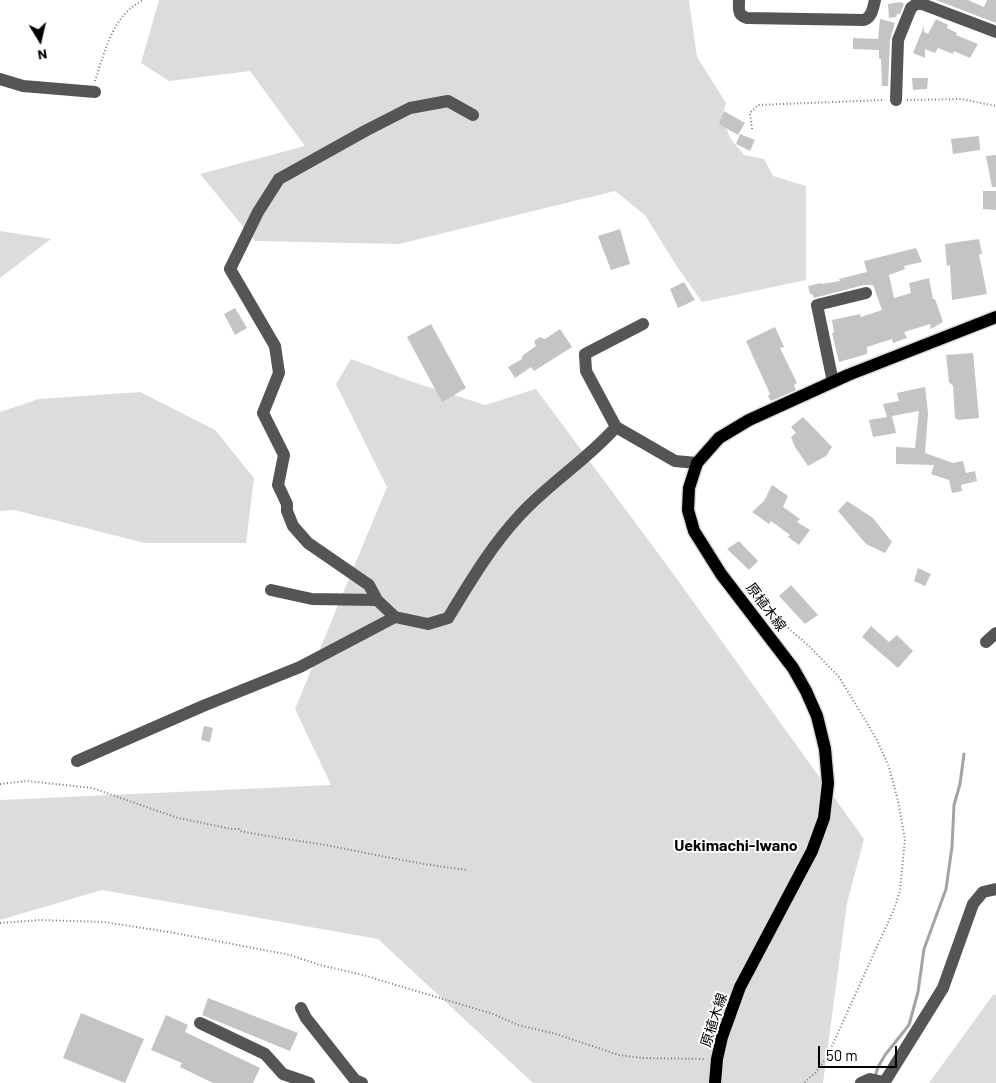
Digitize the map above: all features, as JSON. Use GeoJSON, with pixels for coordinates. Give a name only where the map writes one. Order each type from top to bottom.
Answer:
{"type":"FeatureCollection","features":[{"type":"Feature","properties":{"kind":"main road","name":"原植木線"},"geometry":{"type":"LineString","coordinates":[[714,1083],[722,1037],[740,987],[812,851],[824,818],[828,783],[825,749],[817,716],[793,668],[721,574],[694,531],[688,510],[689,488],[697,463],[719,438],[749,420],[833,382],[996,317]]}},
{"type":"Feature","properties":{"kind":"street"},"geometry":{"type":"LineString","coordinates":[[739,0],[739,13],[741,17],[747,18],[864,20],[868,19],[871,15],[875,0]]}},
{"type":"Feature","properties":{"kind":"street"},"geometry":{"type":"LineString","coordinates":[[896,100],[898,40],[911,8],[916,4],[922,4],[996,32]]}},
{"type":"Feature","properties":{"kind":"street"},"geometry":{"type":"LineString","coordinates":[[0,79],[23,86],[95,92]]}},
{"type":"Feature","properties":{"kind":"street"},"geometry":{"type":"LineString","coordinates":[[473,115],[448,101],[410,108],[279,179],[258,212],[230,269],[275,346],[278,373],[263,413],[284,455],[278,485],[287,504],[287,511],[293,526],[308,543],[369,585],[377,600],[395,617],[428,624],[448,618],[491,549],[520,514],[541,494],[602,444],[616,427]]}},
{"type":"Feature","properties":{"kind":"street"},"geometry":{"type":"LineString","coordinates":[[833,382],[817,305],[866,294]]}},
{"type":"Feature","properties":{"kind":"street"},"geometry":{"type":"LineString","coordinates":[[643,324],[585,354],[586,371],[616,427],[675,461],[697,463]]}},
{"type":"Feature","properties":{"kind":"street"},"geometry":{"type":"LineString","coordinates":[[271,590],[312,599],[377,600]]}},
{"type":"Feature","properties":{"kind":"street"},"geometry":{"type":"LineString","coordinates":[[77,761],[203,706],[300,667],[395,617]]}},
{"type":"Feature","properties":{"kind":"street"},"geometry":{"type":"LineString","coordinates":[[986,642],[996,634]]}},
{"type":"Feature","properties":{"kind":"street"},"geometry":{"type":"LineString","coordinates":[[876,1082],[943,988],[974,904],[983,892],[996,889]]}},
{"type":"Feature","properties":{"kind":"street"},"geometry":{"type":"LineString","coordinates":[[301,1008],[306,1018],[355,1080],[362,1083]]}},
{"type":"Feature","properties":{"kind":"street"},"geometry":{"type":"LineString","coordinates":[[200,1023],[265,1054],[283,1074],[309,1083]]}},
{"type":"Feature","properties":{"kind":"path"},"geometry":{"type":"LineString","coordinates":[[95,92],[94,82],[110,34],[123,16],[143,0]]}},
{"type":"Feature","properties":{"kind":"path"},"geometry":{"type":"LineString","coordinates":[[752,129],[750,113],[758,105],[961,99],[996,106]]}},
{"type":"Feature","properties":{"kind":"path"},"geometry":{"type":"LineString","coordinates":[[767,634],[778,626],[786,626],[809,646],[839,677],[876,738],[889,767],[905,839],[900,890],[895,907],[827,1057],[816,1072],[804,1083]]}},
{"type":"Feature","properties":{"kind":"path"},"geometry":{"type":"LineString","coordinates":[[0,784],[27,781],[92,788],[178,818],[239,829],[240,831],[273,838],[322,844],[446,868],[468,870]]}},
{"type":"Feature","properties":{"kind":"path"},"geometry":{"type":"LineString","coordinates":[[0,923],[40,920],[104,922],[175,933],[290,955],[320,965],[363,975],[493,1014],[518,1025],[556,1034],[619,1055],[643,1058],[717,1059]]}},
{"type":"Feature","properties":{"kind":"shaded area"},"geometry":{"type":"Polygon","coordinates":[[[159,0],[689,0],[697,57],[726,103],[722,116],[730,138],[744,155],[764,159],[773,176],[806,186],[806,280],[702,302],[645,215],[615,191],[399,244],[255,241],[200,174],[305,146],[250,71],[169,81],[141,63],[159,0]]]}},
{"type":"Feature","properties":{"kind":"shaded area"},"geometry":{"type":"Polygon","coordinates":[[[0,231],[51,239],[0,278],[0,231]]]}},
{"type":"Feature","properties":{"kind":"shaded area"},"geometry":{"type":"Polygon","coordinates":[[[351,359],[413,382],[485,405],[536,389],[669,568],[864,839],[847,903],[823,1083],[533,1083],[378,939],[102,890],[0,920],[0,800],[331,785],[295,709],[387,487],[336,384],[351,359]]]}},
{"type":"Feature","properties":{"kind":"shaded area"},"geometry":{"type":"Polygon","coordinates":[[[140,392],[215,430],[254,478],[246,543],[145,543],[14,510],[0,511],[0,412],[39,399],[140,392]]]}},
{"type":"Feature","properties":{"kind":"shaded area"},"geometry":{"type":"Polygon","coordinates":[[[996,994],[996,1083],[929,1083],[993,995],[996,994]]]}},
{"type":"Feature","properties":{"kind":"building"},"geometry":{"type":"Polygon","coordinates":[[[936,0],[968,0],[984,7],[987,0],[996,0],[996,23],[936,0]]]}},
{"type":"Feature","properties":{"kind":"building"},"geometry":{"type":"Polygon","coordinates":[[[901,2],[904,4],[900,14],[889,18],[888,4],[901,2]]]}},
{"type":"Feature","properties":{"kind":"building"},"geometry":{"type":"Polygon","coordinates":[[[880,19],[895,23],[890,40],[888,86],[882,86],[879,50],[853,49],[853,38],[878,39],[880,19]]]}},
{"type":"Feature","properties":{"kind":"building"},"geometry":{"type":"Polygon","coordinates":[[[936,19],[948,25],[947,28],[957,33],[956,35],[978,44],[970,58],[954,51],[953,54],[938,48],[935,53],[925,49],[925,58],[913,53],[924,26],[924,32],[928,34],[936,19]]]}},
{"type":"Feature","properties":{"kind":"building"},"geometry":{"type":"Polygon","coordinates":[[[912,78],[928,78],[927,89],[913,90],[912,78]]]}},
{"type":"Feature","properties":{"kind":"building"},"geometry":{"type":"Polygon","coordinates":[[[724,111],[745,123],[738,135],[719,124],[724,111]]]}},
{"type":"Feature","properties":{"kind":"building"},"geometry":{"type":"Polygon","coordinates":[[[740,134],[755,140],[750,151],[736,144],[740,134]]]}},
{"type":"Feature","properties":{"kind":"building"},"geometry":{"type":"Polygon","coordinates":[[[979,136],[980,150],[953,154],[951,139],[979,136]]]}},
{"type":"Feature","properties":{"kind":"building"},"geometry":{"type":"Polygon","coordinates":[[[996,155],[996,187],[992,187],[986,156],[996,155]]]}},
{"type":"Feature","properties":{"kind":"building"},"geometry":{"type":"Polygon","coordinates":[[[983,191],[996,191],[996,210],[983,209],[983,191]]]}},
{"type":"Feature","properties":{"kind":"building"},"geometry":{"type":"Polygon","coordinates":[[[620,229],[630,264],[611,270],[598,236],[620,229]]]}},
{"type":"Feature","properties":{"kind":"building"},"geometry":{"type":"Polygon","coordinates":[[[979,239],[982,254],[979,254],[987,294],[952,300],[950,265],[947,266],[945,244],[979,239]]]}},
{"type":"Feature","properties":{"kind":"building"},"geometry":{"type":"Polygon","coordinates":[[[916,248],[922,262],[904,266],[905,269],[889,275],[894,298],[911,293],[909,283],[929,278],[933,299],[935,299],[943,322],[931,329],[930,324],[904,332],[907,338],[893,343],[892,339],[867,347],[867,354],[839,362],[832,333],[834,333],[832,320],[860,314],[861,317],[882,310],[873,285],[864,285],[814,298],[810,294],[808,286],[840,281],[839,279],[867,272],[864,261],[916,248]]]}},
{"type":"Feature","properties":{"kind":"building"},"geometry":{"type":"Polygon","coordinates":[[[684,282],[695,300],[678,308],[670,289],[684,282]]]}},
{"type":"Feature","properties":{"kind":"building"},"geometry":{"type":"Polygon","coordinates":[[[235,308],[247,328],[235,335],[224,314],[235,308]]]}},
{"type":"Feature","properties":{"kind":"building"},"geometry":{"type":"Polygon","coordinates":[[[431,324],[466,388],[442,402],[407,337],[431,324]]]}},
{"type":"Feature","properties":{"kind":"building"},"geometry":{"type":"Polygon","coordinates":[[[775,327],[784,347],[780,348],[797,383],[794,385],[796,390],[771,401],[768,396],[770,394],[746,341],[775,327]]]}},
{"type":"Feature","properties":{"kind":"building"},"geometry":{"type":"Polygon","coordinates":[[[560,329],[572,347],[534,371],[531,367],[515,378],[508,367],[522,359],[522,356],[536,346],[534,341],[540,337],[545,339],[560,329]]]}},
{"type":"Feature","properties":{"kind":"building"},"geometry":{"type":"Polygon","coordinates":[[[973,353],[979,418],[958,420],[955,418],[953,386],[949,382],[946,355],[973,353]]]}},
{"type":"Feature","properties":{"kind":"building"},"geometry":{"type":"Polygon","coordinates":[[[925,387],[928,413],[925,453],[953,463],[963,461],[966,473],[975,471],[977,481],[961,485],[962,491],[952,493],[949,480],[931,474],[934,465],[896,464],[896,447],[915,448],[919,411],[892,416],[896,433],[873,437],[869,420],[887,417],[883,404],[899,401],[897,393],[925,387]]]}},
{"type":"Feature","properties":{"kind":"building"},"geometry":{"type":"Polygon","coordinates":[[[803,417],[832,447],[826,456],[808,466],[795,447],[791,437],[796,433],[791,427],[803,417]]]}},
{"type":"Feature","properties":{"kind":"building"},"geometry":{"type":"Polygon","coordinates":[[[772,485],[788,496],[783,507],[800,519],[797,522],[810,530],[799,545],[788,537],[790,535],[771,521],[769,524],[752,512],[764,501],[772,485]]]}},
{"type":"Feature","properties":{"kind":"building"},"geometry":{"type":"Polygon","coordinates":[[[847,501],[873,518],[892,542],[885,553],[866,544],[838,511],[847,501]]]}},
{"type":"Feature","properties":{"kind":"building"},"geometry":{"type":"Polygon","coordinates":[[[739,541],[758,561],[749,570],[727,549],[739,541]]]}},
{"type":"Feature","properties":{"kind":"building"},"geometry":{"type":"Polygon","coordinates":[[[918,568],[931,574],[925,586],[914,581],[918,568]]]}},
{"type":"Feature","properties":{"kind":"building"},"geometry":{"type":"Polygon","coordinates":[[[791,585],[818,615],[805,624],[779,596],[791,585]]]}},
{"type":"Feature","properties":{"kind":"building"},"geometry":{"type":"Polygon","coordinates":[[[871,626],[889,642],[897,635],[913,651],[898,668],[862,637],[871,626]]]}},
{"type":"Feature","properties":{"kind":"building"},"geometry":{"type":"Polygon","coordinates":[[[204,726],[213,728],[210,742],[201,740],[204,726]]]}},
{"type":"Feature","properties":{"kind":"building"},"geometry":{"type":"Polygon","coordinates":[[[208,998],[298,1033],[290,1051],[202,1015],[208,998]]]}},
{"type":"Feature","properties":{"kind":"building"},"geometry":{"type":"Polygon","coordinates":[[[81,1013],[144,1039],[125,1083],[63,1058],[81,1013]]]}},
{"type":"Feature","properties":{"kind":"building"},"geometry":{"type":"Polygon","coordinates":[[[166,1015],[188,1025],[185,1032],[260,1068],[253,1083],[213,1083],[180,1067],[182,1063],[151,1050],[166,1015]]]}},
{"type":"Feature","properties":{"kind":"waterway"},"geometry":{"type":"LineString","coordinates":[[875,1077],[885,1055],[909,1025],[918,992],[924,949],[946,889],[952,847],[954,805],[960,784],[964,754]]}},
{"type":"Feature","properties":{"kind":"district","name":"Uekimachi-Iwano"},"geometry":{"type":"Point","coordinates":[736,846]}}]}
